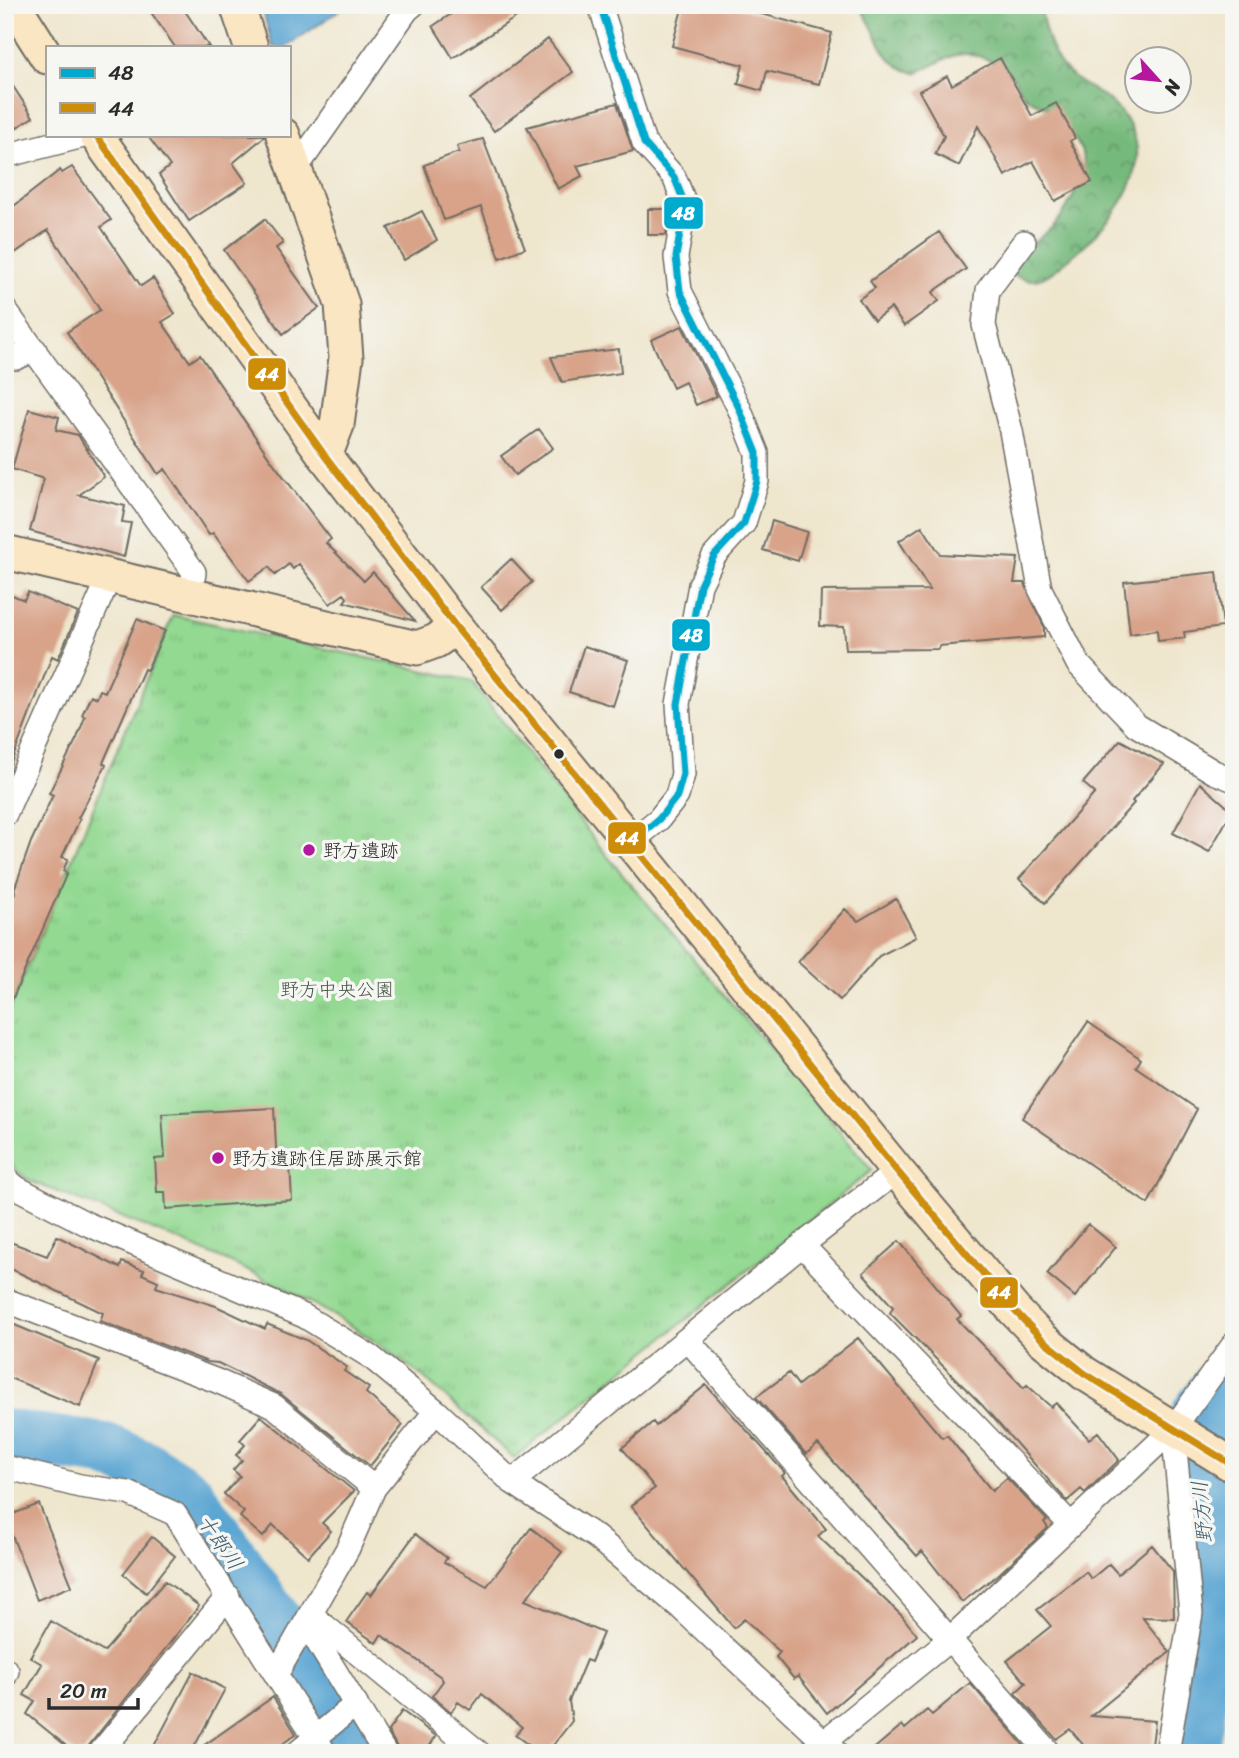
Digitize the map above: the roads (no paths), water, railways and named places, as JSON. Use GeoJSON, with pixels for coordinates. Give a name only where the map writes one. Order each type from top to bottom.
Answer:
{"type":"FeatureCollection","features":[{"type":"Feature","properties":{"kind":"street"},"geometry":{"type":"LineString","coordinates":[[14,5],[46,55]]}},
{"type":"Feature","properties":{"kind":"street"},"geometry":{"type":"LineString","coordinates":[[236,5],[251,46]]}},
{"type":"Feature","properties":{"kind":"street"},"geometry":{"type":"LineString","coordinates":[[295,170],[413,5]]}},
{"type":"Feature","properties":{"kind":"street"},"geometry":{"type":"LineString","coordinates":[[600,5],[644,143],[674,177],[685,204],[676,257],[680,291],[739,408],[757,453],[757,481],[744,523],[714,556],[700,585],[678,704],[683,774],[677,796],[659,819],[631,842]]}},
{"type":"Feature","properties":{"kind":"street"},"geometry":{"type":"LineString","coordinates":[[5,156],[83,136]]}},
{"type":"Feature","properties":{"kind":"street"},"geometry":{"type":"LineString","coordinates":[[97,136],[325,456],[456,627],[897,1171],[1042,1339],[1084,1373],[1232,1465]]}},
{"type":"Feature","properties":{"kind":"street"},"geometry":{"type":"LineString","coordinates":[[282,136],[342,304],[346,358],[337,425],[325,456]]}},
{"type":"Feature","properties":{"kind":"street"},"geometry":{"type":"LineString","coordinates":[[1024,242],[988,290],[984,325],[1011,431],[1040,589],[1078,664],[1136,725],[1214,772],[1234,780]]}},
{"type":"Feature","properties":{"kind":"street"},"geometry":{"type":"LineString","coordinates":[[5,310],[194,572],[191,595]]}},
{"type":"Feature","properties":{"kind":"street"},"geometry":{"type":"LineString","coordinates":[[5,356],[16,358],[35,350]]}},
{"type":"Feature","properties":{"kind":"street"},"geometry":{"type":"LineString","coordinates":[[5,552],[418,648],[436,641],[456,627]]}},
{"type":"Feature","properties":{"kind":"street"},"geometry":{"type":"LineString","coordinates":[[5,814],[109,578]]}},
{"type":"Feature","properties":{"kind":"street"},"geometry":{"type":"LineString","coordinates":[[512,1482],[802,1245],[897,1171]]}},
{"type":"Feature","properties":{"kind":"street"},"geometry":{"type":"LineString","coordinates":[[5,1178],[17,1188],[87,1224],[304,1316],[371,1357],[436,1411],[512,1482],[596,1537],[681,1608],[830,1747],[950,1639],[1173,1429],[1234,1344]]}},
{"type":"Feature","properties":{"kind":"street"},"geometry":{"type":"LineString","coordinates":[[802,1245],[1071,1525]]}},
{"type":"Feature","properties":{"kind":"street"},"geometry":{"type":"LineString","coordinates":[[5,1300],[217,1381],[274,1406],[374,1488]]}},
{"type":"Feature","properties":{"kind":"street"},"geometry":{"type":"LineString","coordinates":[[687,1339],[1049,1753]]}},
{"type":"Feature","properties":{"kind":"street"},"geometry":{"type":"LineString","coordinates":[[277,1673],[348,1548],[374,1488],[436,1411]]}},
{"type":"Feature","properties":{"kind":"street"},"geometry":{"type":"LineString","coordinates":[[1167,1753],[1191,1613],[1173,1429]]}},
{"type":"Feature","properties":{"kind":"street"},"geometry":{"type":"LineString","coordinates":[[5,1467],[80,1486],[128,1493],[175,1514],[320,1745]]}},
{"type":"Feature","properties":{"kind":"street"},"geometry":{"type":"LineString","coordinates":[[100,1753],[228,1596]]}},
{"type":"Feature","properties":{"kind":"street"},"geometry":{"type":"LineString","coordinates":[[308,1618],[385,1753]]}},
{"type":"Feature","properties":{"kind":"street"},"geometry":{"type":"LineString","coordinates":[[308,1618],[479,1753]]}},
{"type":"Feature","properties":{"kind":"street"},"geometry":{"type":"LineString","coordinates":[[298,1753],[320,1745],[356,1704]]}},
{"type":"Feature","properties":{"kind":"water"},"geometry":{"type":"Polygon","coordinates":[[[261,5],[347,5],[287,46],[273,46],[261,5]]]}},
{"type":"Feature","properties":{"kind":"waterway","name":"野方川"},"geometry":{"type":"LineString","coordinates":[[1191,1753],[1214,1619],[1198,1495],[1199,1413],[1234,1364]]}},
{"type":"Feature","properties":{"kind":"waterway","name":"十郎川"},"geometry":{"type":"LineString","coordinates":[[5,1436],[105,1450],[143,1466],[187,1494],[311,1672],[358,1753]]}},
{"type":"Feature","properties":{"kind":"place","name":"野方遺跡"},"geometry":{"type":"Point","coordinates":[309,850]}},
{"type":"Feature","properties":{"kind":"place","name":"野方遺跡住居跡展示館"},"geometry":{"type":"Point","coordinates":[218,1158]}},
{"type":"Feature","properties":{"kind":"park label","name":"野方中央公園"},"geometry":{"type":"Point","coordinates":[337,989]}}]}
